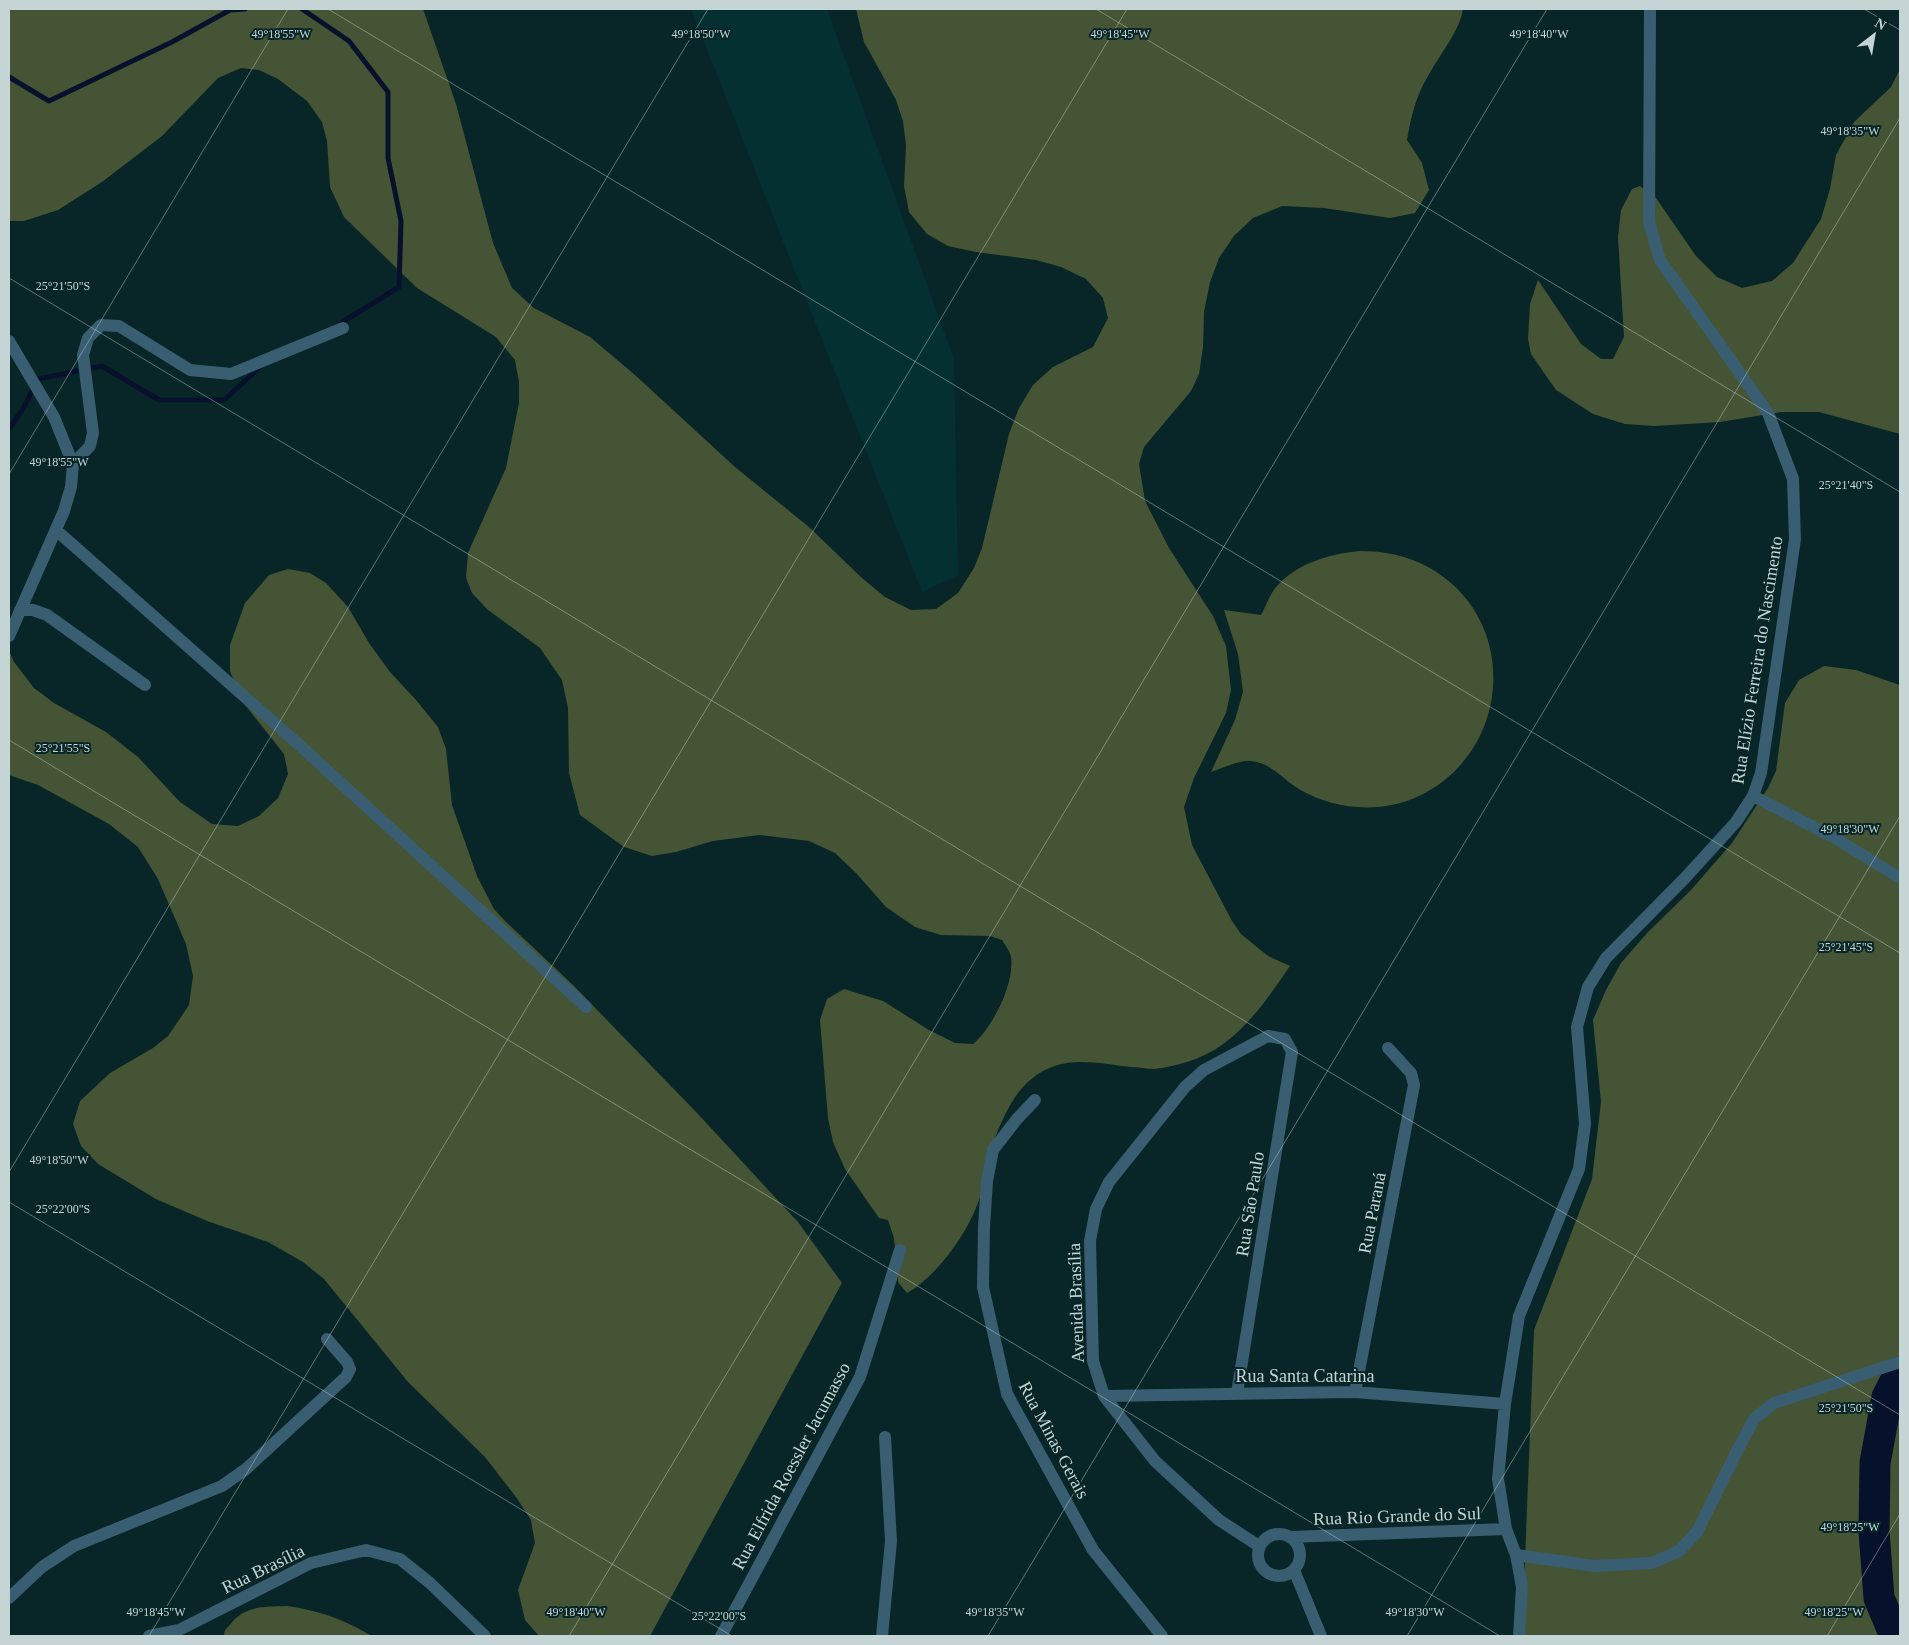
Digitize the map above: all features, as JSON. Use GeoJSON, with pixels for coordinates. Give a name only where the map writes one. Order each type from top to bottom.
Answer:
{"type":"FeatureCollection","features":[{"type":"Feature","properties":{"kind":"street","name":"Rua Elízio Ferreira do Nascimento"},"geometry":{"type":"LineString","coordinates":[[1519,1636],[1522,1587],[1516,1555],[1506,1528],[1498,1479],[1504,1404],[1519,1316],[1579,1169],[1585,1124],[1577,1026],[1588,987],[1606,958],[1685,878],[1736,822],[1753,796],[1761,773],[1795,539],[1793,479],[1768,413],[1660,260],[1649,222],[1650,9]]}},
{"type":"Feature","properties":{"kind":"street"},"geometry":{"type":"LineString","coordinates":[[73,464],[90,446],[93,433],[83,355],[88,338],[102,325],[119,326],[190,370],[231,374],[343,328]]}},
{"type":"Feature","properties":{"kind":"street"},"geometry":{"type":"LineString","coordinates":[[9,341],[54,417],[73,464],[71,487],[64,511],[9,636]]}},
{"type":"Feature","properties":{"kind":"street"},"geometry":{"type":"LineString","coordinates":[[56,530],[296,742],[586,1007]]}},
{"type":"Feature","properties":{"kind":"street"},"geometry":{"type":"LineString","coordinates":[[20,610],[33,610],[47,615],[145,684]]}},
{"type":"Feature","properties":{"kind":"street"},"geometry":{"type":"LineString","coordinates":[[1753,796],[1835,838],[1900,878]]}},
{"type":"Feature","properties":{"kind":"street","name":"Rua São Paulo"},"geometry":{"type":"LineString","coordinates":[[1237,1393],[1292,1052],[1285,1039],[1268,1036]]}},
{"type":"Feature","properties":{"kind":"street","name":"Avenida Brasília"},"geometry":{"type":"LineString","coordinates":[[1259,1546],[1219,1520],[1155,1461],[1104,1396],[1093,1361],[1090,1240],[1096,1209],[1109,1182],[1185,1087],[1204,1070],[1268,1036]]}},
{"type":"Feature","properties":{"kind":"street","name":"Rua Paraná"},"geometry":{"type":"LineString","coordinates":[[1355,1392],[1414,1085],[1411,1073],[1388,1048]]}},
{"type":"Feature","properties":{"kind":"street","name":"Rua Minas Gerais"},"geometry":{"type":"LineString","coordinates":[[1036,1100],[1017,1119],[993,1150],[987,1181],[983,1287],[1007,1394],[1093,1550],[1162,1636]]}},
{"type":"Feature","properties":{"kind":"street","name":"Rua Elfrida Roessler Jacumasso"},"geometry":{"type":"LineString","coordinates":[[721,1636],[860,1377],[900,1250]]}},
{"type":"Feature","properties":{"kind":"street"},"geometry":{"type":"LineString","coordinates":[[9,1598],[42,1567],[74,1546],[222,1486],[246,1469],[346,1377],[350,1369],[348,1362],[327,1339]]}},
{"type":"Feature","properties":{"kind":"street"},"geometry":{"type":"LineString","coordinates":[[1516,1555],[1595,1566],[1652,1563],[1679,1551],[1697,1532],[1754,1419],[1774,1403],[1900,1362]]}},
{"type":"Feature","properties":{"kind":"street","name":"Rua Santa Catarina"},"geometry":{"type":"LineString","coordinates":[[1104,1396],[1355,1392],[1504,1404]]}},
{"type":"Feature","properties":{"kind":"street"},"geometry":{"type":"LineString","coordinates":[[882,1636],[891,1541],[885,1437]]}},
{"type":"Feature","properties":{"kind":"street","name":"Rua Rio Grande do Sul"},"geometry":{"type":"LineString","coordinates":[[1290,1538],[1506,1528]]}},
{"type":"Feature","properties":{"kind":"street"},"geometry":{"type":"LineString","coordinates":[[1276,1534],[1290,1538],[1296,1542],[1299,1549],[1298,1564],[1294,1570],[1288,1575],[1281,1577],[1266,1573],[1258,1561],[1259,1546],[1269,1536],[1276,1534]]}},
{"type":"Feature","properties":{"kind":"street","name":"Rua Brasília"},"geometry":{"type":"LineString","coordinates":[[149,1636],[183,1633],[311,1563],[366,1550],[400,1559],[430,1583],[485,1636]]}},
{"type":"Feature","properties":{"kind":"street"},"geometry":{"type":"LineString","coordinates":[[1294,1570],[1321,1636]]}},
{"type":"Feature","properties":{"kind":"shaded area"},"geometry":{"type":"Polygon","coordinates":[[[691,9],[827,9],[954,359],[958,575],[922,592],[691,9]]]}},
{"type":"Feature","properties":{"kind":"green space"},"geometry":{"type":"Polygon","coordinates":[[[9,9],[423,9],[456,104],[493,243],[512,288],[534,308],[590,337],[635,375],[735,467],[809,527],[862,578],[885,597],[911,610],[936,609],[958,593],[974,568],[982,548],[1009,434],[1019,408],[1033,385],[1053,367],[1093,347],[1108,318],[1103,298],[1086,279],[1061,267],[1036,260],[976,252],[948,246],[927,234],[909,212],[904,186],[906,146],[903,121],[896,100],[864,42],[856,9],[1463,9],[1454,33],[1422,88],[1415,104],[1411,121],[1407,140],[1422,163],[1429,190],[1415,213],[1390,218],[1324,208],[1282,206],[1253,218],[1234,236],[1219,258],[1210,282],[1204,312],[1203,347],[1199,374],[1191,391],[1144,447],[1139,464],[1145,501],[1169,548],[1213,616],[1226,646],[1231,690],[1226,713],[1194,778],[1184,807],[1192,845],[1232,921],[1241,934],[1268,956],[1290,966],[1258,1010],[1234,1036],[1220,1047],[1187,1062],[1154,1069],[1075,1062],[1049,1068],[1037,1075],[1019,1091],[1004,1118],[989,1155],[980,1197],[966,1228],[949,1254],[929,1276],[907,1293],[898,1282],[894,1238],[888,1220],[879,1218],[845,1169],[833,1142],[828,1118],[820,1020],[827,999],[844,989],[883,1001],[929,1030],[955,1043],[973,1044],[995,1016],[1006,991],[1011,968],[1009,950],[1002,940],[990,936],[941,935],[915,927],[886,907],[856,873],[835,853],[809,841],[759,835],[713,841],[676,852],[652,856],[624,847],[580,815],[569,773],[568,708],[562,680],[540,648],[488,610],[472,593],[466,578],[468,553],[506,468],[519,403],[519,382],[515,360],[496,337],[417,288],[344,217],[330,187],[327,141],[322,122],[307,101],[278,79],[259,70],[241,68],[218,78],[162,136],[102,182],[58,210],[24,221],[9,221],[9,9]]]}},
{"type":"Feature","properties":{"kind":"green space"},"geometry":{"type":"Polygon","coordinates":[[[1900,61],[1900,434],[1819,412],[1781,412],[1720,422],[1654,426],[1625,424],[1593,414],[1556,390],[1531,354],[1528,339],[1530,304],[1538,280],[1581,344],[1601,359],[1613,359],[1624,337],[1618,237],[1621,210],[1632,189],[1640,186],[1656,198],[1696,256],[1717,277],[1742,288],[1772,281],[1793,263],[1821,219],[1830,189],[1836,155],[1854,122],[1891,87],[1899,71],[1900,61]]]}},
{"type":"Feature","properties":{"kind":"green space"},"geometry":{"type":"Polygon","coordinates":[[[1359,551],[1395,554],[1428,567],[1458,590],[1479,618],[1491,650],[1493,684],[1487,718],[1473,749],[1450,776],[1419,796],[1405,802],[1374,807],[1343,805],[1313,796],[1299,789],[1271,768],[1258,762],[1242,761],[1211,772],[1235,720],[1243,692],[1238,654],[1224,610],[1261,615],[1275,588],[1295,571],[1326,557],[1359,551]]]}},
{"type":"Feature","properties":{"kind":"green space"},"geometry":{"type":"Polygon","coordinates":[[[288,569],[310,573],[326,583],[348,607],[369,643],[390,672],[438,727],[446,749],[452,805],[477,876],[494,909],[573,985],[697,1113],[798,1222],[842,1283],[650,1636],[539,1636],[525,1620],[518,1590],[535,1543],[531,1520],[485,1457],[408,1382],[324,1279],[303,1262],[268,1242],[207,1221],[156,1199],[98,1164],[81,1146],[73,1124],[80,1101],[110,1073],[153,1048],[168,1036],[189,1005],[193,976],[186,944],[158,879],[138,847],[109,824],[38,785],[9,775],[9,651],[14,662],[34,688],[54,703],[106,732],[138,757],[180,802],[212,824],[238,826],[259,816],[278,798],[288,774],[284,754],[242,701],[230,671],[230,645],[245,603],[269,575],[288,569]]]}},
{"type":"Feature","properties":{"kind":"green space"},"geometry":{"type":"Polygon","coordinates":[[[1824,666],[1856,670],[1900,685],[1900,1636],[1522,1636],[1534,1330],[1592,1179],[1601,1102],[1593,1020],[1606,990],[1621,963],[1648,932],[1691,890],[1732,843],[1768,788],[1776,771],[1785,703],[1799,680],[1824,666]]]}},
{"type":"Feature","properties":{"kind":"green space"},"geometry":{"type":"Polygon","coordinates":[[[287,1606],[331,1616],[372,1636],[224,1636],[225,1631],[241,1614],[255,1608],[287,1606]]]}},
{"type":"Feature","properties":{"kind":"waterway"},"geometry":{"type":"LineString","coordinates":[[9,77],[49,101],[172,42],[230,10],[245,9]]}},
{"type":"Feature","properties":{"kind":"waterway"},"geometry":{"type":"LineString","coordinates":[[302,9],[349,41],[388,92],[388,158],[401,221],[399,287],[339,326]]}},
{"type":"Feature","properties":{"kind":"waterway"},"geometry":{"type":"LineString","coordinates":[[9,429],[24,407],[38,379],[102,366],[159,400],[224,400],[261,366]]}},
{"type":"Feature","properties":{"kind":"waterway"},"geometry":{"type":"LineString","coordinates":[[1895,1636],[1879,1598],[1874,1531],[1875,1463],[1887,1397],[1900,1372]]}}]}
